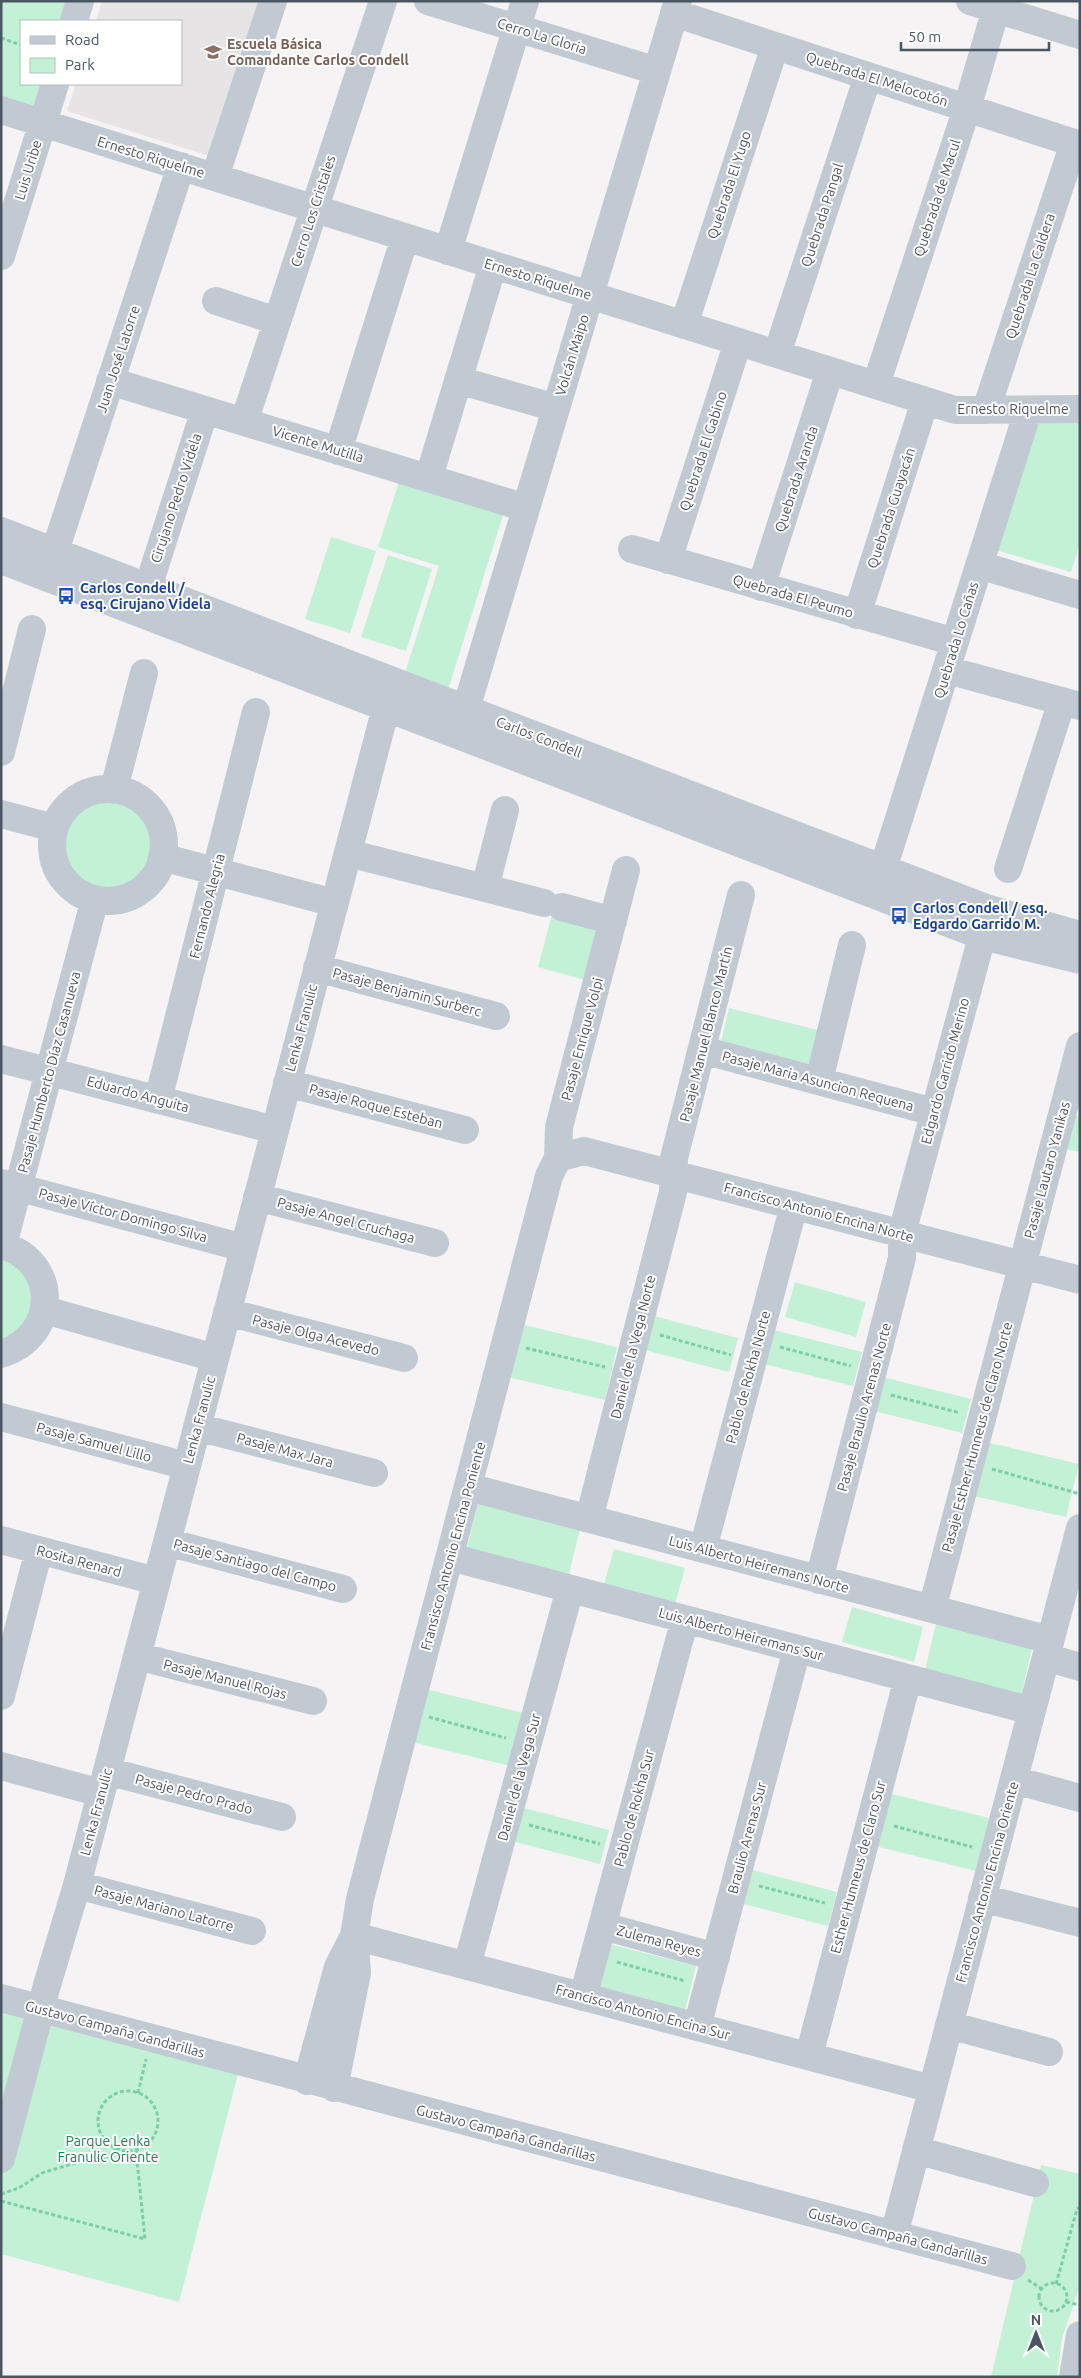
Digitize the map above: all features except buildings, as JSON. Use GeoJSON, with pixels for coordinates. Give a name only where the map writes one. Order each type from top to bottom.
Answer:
{"type":"FeatureCollection","features":[{"type":"Feature","properties":{"kind":"street"},"geometry":{"type":"LineString","coordinates":[[74,20],[80,1]]}},
{"type":"Feature","properties":{"kind":"street"},"geometry":{"type":"LineString","coordinates":[[216,177],[273,1]]}},
{"type":"Feature","properties":{"kind":"street","name":"Cerro Los Cristales"},"geometry":{"type":"LineString","coordinates":[[244,422],[313,208],[383,1]]}},
{"type":"Feature","properties":{"kind":"street","name":"Cerro La Gloria"},"geometry":{"type":"LineString","coordinates":[[428,1],[657,71]]}},
{"type":"Feature","properties":{"kind":"street"},"geometry":{"type":"LineString","coordinates":[[448,251],[525,1]]}},
{"type":"Feature","properties":{"kind":"street"},"geometry":{"type":"LineString","coordinates":[[970,1],[1080,35]]}},
{"type":"Feature","properties":{"kind":"street","name":"Quebrada El Melocotón"},"geometry":{"type":"LineString","coordinates":[[676,7],[775,46],[1077,144]]}},
{"type":"Feature","properties":{"kind":"street","name":"Volcán Maipo"},"geometry":{"type":"LineString","coordinates":[[466,709],[676,7]]}},
{"type":"Feature","properties":{"kind":"street","name":"Quebrada de Macul"},"geometry":{"type":"LineString","coordinates":[[876,385],[967,108],[996,10]]}},
{"type":"Feature","properties":{"kind":"street","name":"Quebrada El Yugo"},"geometry":{"type":"LineString","coordinates":[[684,325],[775,46]]}},
{"type":"Feature","properties":{"kind":"street","name":"Quebrada Pangal"},"geometry":{"type":"LineString","coordinates":[[776,354],[868,76]]}},
{"type":"Feature","properties":{"kind":"street","name":"Luis Uribe"},"geometry":{"type":"LineString","coordinates":[[1,256],[55,85]]}},
{"type":"Feature","properties":{"kind":"street","name":"Ernesto Riquelme"},"geometry":{"type":"LineString","coordinates":[[1,110],[955,410],[1028,411],[1080,409]]}},
{"type":"Feature","properties":{"kind":"street","name":"Quebrada La Caldera"},"geometry":{"type":"LineString","coordinates":[[986,410],[1077,144]]}},
{"type":"Feature","properties":{"kind":"street","name":"Juan José Latorre"},"geometry":{"type":"LineString","coordinates":[[55,551],[181,166]]}},
{"type":"Feature","properties":{"kind":"street"},"geometry":{"type":"LineString","coordinates":[[338,451],[405,237]]}},
{"type":"Feature","properties":{"kind":"street"},"geometry":{"type":"LineString","coordinates":[[429,477],[493,265]]}},
{"type":"Feature","properties":{"kind":"street"},"geometry":{"type":"LineString","coordinates":[[216,301],[277,321]]}},
{"type":"Feature","properties":{"kind":"street","name":"Quebrada El Gabino"},"geometry":{"type":"LineString","coordinates":[[668,560],[738,342]]}},
{"type":"Feature","properties":{"kind":"street","name":"Quebrada Aranda"},"geometry":{"type":"LineString","coordinates":[[762,587],[830,371]]}},
{"type":"Feature","properties":{"kind":"street"},"geometry":{"type":"LineString","coordinates":[[458,380],[556,408]]}},
{"type":"Feature","properties":{"kind":"street","name":"Vicente Mutilla"},"geometry":{"type":"LineString","coordinates":[[110,381],[526,508]]}},
{"type":"Feature","properties":{"kind":"street","name":"Quebrada Guayacán"},"geometry":{"type":"LineString","coordinates":[[857,615],[925,401]]}},
{"type":"Feature","properties":{"kind":"street","name":"Cirujano Pedro Videla"},"geometry":{"type":"LineString","coordinates":[[148,587],[204,410]]}},
{"type":"Feature","properties":{"kind":"street","name":"Quebrada Lo Cañas"},"geometry":{"type":"LineString","coordinates":[[884,869],[1028,411]]}},
{"type":"Feature","properties":{"kind":"street","name":"Carlos Condell"},"geometry":{"type":"LineString","coordinates":[[1,531],[1078,944]]}},
{"type":"Feature","properties":{"kind":"street","name":"Quebrada El Peumo"},"geometry":{"type":"LineString","coordinates":[[632,549],[955,642]]}},
{"type":"Feature","properties":{"kind":"street","name":"Carlos Condell"},"geometry":{"type":"LineString","coordinates":[[1,560],[982,936],[1078,944]]}},
{"type":"Feature","properties":{"kind":"street"},"geometry":{"type":"LineString","coordinates":[[979,565],[1080,595]]}},
{"type":"Feature","properties":{"kind":"street"},"geometry":{"type":"LineString","coordinates":[[1,752],[32,629]]}},
{"type":"Feature","properties":{"kind":"street"},"geometry":{"type":"LineString","coordinates":[[947,670],[1071,704],[1008,868]]}},
{"type":"Feature","properties":{"kind":"street"},"geometry":{"type":"LineString","coordinates":[[114,789],[144,673]]}},
{"type":"Feature","properties":{"kind":"street","name":"Lenka Franulic"},"geometry":{"type":"LineString","coordinates":[[1,2159],[40,2008],[77,1885],[393,681]]}},
{"type":"Feature","properties":{"kind":"street","name":"Fernando Alegria"},"geometry":{"type":"LineString","coordinates":[[158,1100],[256,712]]}},
{"type":"Feature","properties":{"kind":"street"},"geometry":{"type":"LineString","coordinates":[[114,789],[139,798],[157,818],[163,837],[162,857],[152,880],[142,888],[120,899],[95,899],[77,891],[62,878],[52,854],[54,828],[61,813],[72,801],[92,791],[114,789]]}},
{"type":"Feature","properties":{"kind":"street"},"geometry":{"type":"LineString","coordinates":[[485,888],[505,810]]}},
{"type":"Feature","properties":{"kind":"street"},"geometry":{"type":"LineString","coordinates":[[1,814],[54,828]]}},
{"type":"Feature","properties":{"kind":"street"},"geometry":{"type":"LineString","coordinates":[[348,852],[613,920]]}},
{"type":"Feature","properties":{"kind":"street"},"geometry":{"type":"LineString","coordinates":[[162,857],[334,903]]}},
{"type":"Feature","properties":{"kind":"street","name":"Pasaje Enrique Volpi"},"geometry":{"type":"LineString","coordinates":[[558,1158],[558,1127],[626,870]]}},
{"type":"Feature","properties":{"kind":"street","name":"Pasaje Manuel Blanco Martín"},"geometry":{"type":"LineString","coordinates":[[674,1174],[674,1158],[742,895]]}},
{"type":"Feature","properties":{"kind":"street","name":"Pasaje Humberto Díaz Casanueva"},"geometry":{"type":"LineString","coordinates":[[2,1245],[10,1185],[49,1071],[95,899]]}},
{"type":"Feature","properties":{"kind":"street","name":"Edgardo Garrido Merino"},"geometry":{"type":"LineString","coordinates":[[902,1233],[989,909]]}},
{"type":"Feature","properties":{"kind":"street"},"geometry":{"type":"LineString","coordinates":[[819,1081],[852,945]]}},
{"type":"Feature","properties":{"kind":"street","name":"Pasaje Benjamin Surberc"},"geometry":{"type":"LineString","coordinates":[[317,968],[496,1016]]}},
{"type":"Feature","properties":{"kind":"street","name":"Pasaje Lautaro Yanikas"},"geometry":{"type":"LineString","coordinates":[[1022,1265],[1080,1046]]}},
{"type":"Feature","properties":{"kind":"street","name":"Pasaje Maria Asuncion Requena"},"geometry":{"type":"LineString","coordinates":[[702,1050],[934,1112]]}},
{"type":"Feature","properties":{"kind":"street","name":"Eduardo Anguita"},"geometry":{"type":"LineString","coordinates":[[1,1059],[275,1130]]}},
{"type":"Feature","properties":{"kind":"street","name":"Pasaje Roque Esteban"},"geometry":{"type":"LineString","coordinates":[[287,1083],[465,1130]]}},
{"type":"Feature","properties":{"kind":"street","name":"Francisco Antonio Encina Norte"},"geometry":{"type":"LineString","coordinates":[[558,1158],[584,1151],[1080,1280]]}},
{"type":"Feature","properties":{"kind":"street","name":"Fransisco Antonio Encina Poniente"},"geometry":{"type":"LineString","coordinates":[[334,2088],[358,1973],[354,1936],[360,1899],[550,1176],[558,1158]]}},
{"type":"Feature","properties":{"kind":"street","name":"Daniel de la Vega Norte"},"geometry":{"type":"LineString","coordinates":[[589,1519],[673,1192],[674,1174]]}},
{"type":"Feature","properties":{"kind":"street","name":"Pasaje Víctor Domingo Silva"},"geometry":{"type":"LineString","coordinates":[[10,1185],[244,1248]]}},
{"type":"Feature","properties":{"kind":"street","name":"Pasaje Angel Cruchaga"},"geometry":{"type":"LineString","coordinates":[[257,1197],[435,1243]]}},
{"type":"Feature","properties":{"kind":"street","name":"Pablo de Rokha Norte"},"geometry":{"type":"LineString","coordinates":[[703,1549],[794,1205]]}},
{"type":"Feature","properties":{"kind":"street","name":"Pasaje Braulio Arenas Norte"},"geometry":{"type":"LineString","coordinates":[[819,1580],[902,1258],[902,1233]]}},
{"type":"Feature","properties":{"kind":"street"},"geometry":{"type":"LineString","coordinates":[[1,1354],[18,1347],[34,1334],[44,1310],[45,1296],[43,1282],[37,1269],[28,1258],[16,1250],[2,1245]]}},
{"type":"Feature","properties":{"kind":"street","name":"Pasaje Esther Hunneus de Claro Norte"},"geometry":{"type":"LineString","coordinates":[[932,1609],[1022,1265]]}},
{"type":"Feature","properties":{"kind":"street"},"geometry":{"type":"LineString","coordinates":[[44,1310],[215,1358]]}},
{"type":"Feature","properties":{"kind":"street","name":"Pasaje Olga Acevedo"},"geometry":{"type":"LineString","coordinates":[[227,1312],[404,1358]]}},
{"type":"Feature","properties":{"kind":"street","name":"Pasaje Samuel Lillo"},"geometry":{"type":"LineString","coordinates":[[1,1417],[187,1466]]}},
{"type":"Feature","properties":{"kind":"street","name":"Pasaje Max Jara"},"geometry":{"type":"LineString","coordinates":[[197,1427],[374,1473]]}},
{"type":"Feature","properties":{"kind":"street","name":"Luis Alberto Heiremans Norte"},"geometry":{"type":"LineString","coordinates":[[468,1487],[932,1609],[1048,1649],[1080,1667]]}},
{"type":"Feature","properties":{"kind":"street","name":"Francisco Antonio Encina Oriente"},"geometry":{"type":"LineString","coordinates":[[894,2235],[1079,1535]]}},
{"type":"Feature","properties":{"kind":"street","name":"Rosita Renard"},"geometry":{"type":"LineString","coordinates":[[1,1540],[156,1581]]}},
{"type":"Feature","properties":{"kind":"street","name":"Pasaje Santiago del Campo"},"geometry":{"type":"LineString","coordinates":[[167,1542],[343,1589]]}},
{"type":"Feature","properties":{"kind":"street"},"geometry":{"type":"LineString","coordinates":[[1,1696],[39,1550]]}},
{"type":"Feature","properties":{"kind":"street","name":"Luis Alberto Heiremans Sur"},"geometry":{"type":"LineString","coordinates":[[450,1557],[1032,1711]]}},
{"type":"Feature","properties":{"kind":"street","name":"Daniel de la Vega Sur"},"geometry":{"type":"LineString","coordinates":[[467,1966],[570,1589]]}},
{"type":"Feature","properties":{"kind":"street","name":"Pablo de Rokha Sur"},"geometry":{"type":"LineString","coordinates":[[583,1997],[685,1619]]}},
{"type":"Feature","properties":{"kind":"street","name":"Braulio Arenas Sur"},"geometry":{"type":"LineString","coordinates":[[697,2027],[797,1649]]}},
{"type":"Feature","properties":{"kind":"street","name":"Pasaje Manuel Rojas"},"geometry":{"type":"LineString","coordinates":[[137,1656],[313,1701]]}},
{"type":"Feature","properties":{"kind":"street","name":"Esther Hunneus de Claro Sur"},"geometry":{"type":"LineString","coordinates":[[808,2056],[908,1678]]}},
{"type":"Feature","properties":{"kind":"street","name":"Pasaje Pedro Prado"},"geometry":{"type":"LineString","coordinates":[[1,1766],[104,1782],[282,1817]]}},
{"type":"Feature","properties":{"kind":"street"},"geometry":{"type":"LineString","coordinates":[[1014,1780],[1080,1798]]}},
{"type":"Feature","properties":{"kind":"street","name":"Pasaje Mariano Latorre"},"geometry":{"type":"LineString","coordinates":[[77,1885],[252,1931]]}},
{"type":"Feature","properties":{"kind":"street"},"geometry":{"type":"LineString","coordinates":[[982,1898],[1080,1923]]}},
{"type":"Feature","properties":{"kind":"street","name":"Zulema Reyes"},"geometry":{"type":"LineString","coordinates":[[602,1926],[716,1957]]}},
{"type":"Feature","properties":{"kind":"street","name":"Fransisco Antonio Encina Poniente"},"geometry":{"type":"LineString","coordinates":[[307,2081],[338,1967],[354,1936]]}},
{"type":"Feature","properties":{"kind":"street","name":"Francisco Antonio Encina Sur"},"geometry":{"type":"LineString","coordinates":[[354,1936],[932,2089]]}},
{"type":"Feature","properties":{"kind":"street","name":"Gustavo Campaña Gandarillas"},"geometry":{"type":"LineString","coordinates":[[1,1998],[307,2081],[1012,2266]]}},
{"type":"Feature","properties":{"kind":"street"},"geometry":{"type":"LineString","coordinates":[[949,2025],[1049,2052]]}},
{"type":"Feature","properties":{"kind":"street"},"geometry":{"type":"LineString","coordinates":[[916,2150],[1035,2183]]}},
{"type":"Feature","properties":{"kind":"street"},"geometry":{"type":"LineString","coordinates":[[1073,2377],[1080,2335]]}},
{"type":"Feature","properties":{"kind":"path"},"geometry":{"type":"LineString","coordinates":[[1,38],[20,45]]}},
{"type":"Feature","properties":{"kind":"path"},"geometry":{"type":"LineString","coordinates":[[637,1329],[755,1351],[870,1380],[982,1418]]}},
{"type":"Feature","properties":{"kind":"path"},"geometry":{"type":"LineString","coordinates":[[506,1343],[626,1372]]}},
{"type":"Feature","properties":{"kind":"path"},"geometry":{"type":"LineString","coordinates":[[970,1463],[1080,1494]]}},
{"type":"Feature","properties":{"kind":"path"},"geometry":{"type":"LineString","coordinates":[[409,1712],[528,1744]]}},
{"type":"Feature","properties":{"kind":"path"},"geometry":{"type":"LineString","coordinates":[[507,1819],[623,1850]]}},
{"type":"Feature","properties":{"kind":"path"},"geometry":{"type":"LineString","coordinates":[[871,1819],[994,1853]]}},
{"type":"Feature","properties":{"kind":"path"},"geometry":{"type":"LineString","coordinates":[[736,1880],[848,1909]]}},
{"type":"Feature","properties":{"kind":"path"},"geometry":{"type":"LineString","coordinates":[[594,1956],[708,1987]]}},
{"type":"Feature","properties":{"kind":"path"},"geometry":{"type":"LineString","coordinates":[[138,2093],[147,2054]]}},
{"type":"Feature","properties":{"kind":"path"},"geometry":{"type":"LineString","coordinates":[[118,2093],[138,2093],[153,2104],[159,2122],[157,2132],[152,2140],[136,2150],[126,2152],[116,2149],[101,2135],[98,2125],[102,2106],[109,2098],[118,2093]]}},
{"type":"Feature","properties":{"kind":"path"},"geometry":{"type":"LineString","coordinates":[[1,2194],[19,2188],[42,2173],[75,2163],[104,2160],[116,2149]]}},
{"type":"Feature","properties":{"kind":"path"},"geometry":{"type":"LineString","coordinates":[[1,2201],[145,2240],[136,2150]]}},
{"type":"Feature","properties":{"kind":"path"},"geometry":{"type":"LineString","coordinates":[[1056,2284],[1077,2209],[1080,2207]]}},
{"type":"Feature","properties":{"kind":"path"},"geometry":{"type":"LineString","coordinates":[[1056,2284],[1064,2288],[1068,2297],[1066,2302],[1064,2306],[1056,2311],[1043,2307],[1039,2298],[1040,2293],[1046,2285],[1056,2284]]}},
{"type":"Feature","properties":{"kind":"path"},"geometry":{"type":"LineString","coordinates":[[1066,2302],[1080,2306]]}},
{"type":"Feature","properties":{"kind":"shaded area","name":"Escuela Básica Comandante Carlos Condell"},"geometry":{"type":"Polygon","coordinates":[[[102,1],[261,1],[212,157],[67,111],[76,85],[182,85],[182,20],[96,20],[102,1]]]}},
{"type":"Feature","properties":{"kind":"green space"},"geometry":{"type":"Polygon","coordinates":[[[1,1],[73,1],[67,20],[20,20],[20,85],[48,85],[39,114],[1,103],[1,1]]]}},
{"type":"Feature","properties":{"kind":"green space"},"geometry":{"type":"Polygon","coordinates":[[[1080,419],[1080,543],[1071,572],[992,549],[1030,421],[1080,419]]]}},
{"type":"Feature","properties":{"kind":"green space"},"geometry":{"type":"Polygon","coordinates":[[[399,482],[503,515],[447,693],[403,679],[439,566],[378,547],[399,482]]]}},
{"type":"Feature","properties":{"kind":"green space"},"geometry":{"type":"Polygon","coordinates":[[[331,537],[376,551],[350,633],[305,619],[331,537]]]}},
{"type":"Feature","properties":{"kind":"green space"},"geometry":{"type":"Polygon","coordinates":[[[388,555],[432,569],[406,651],[361,637],[388,555]]]}},
{"type":"Feature","properties":{"kind":"green space"},"geometry":{"type":"Polygon","coordinates":[[[107,800],[125,803],[140,813],[150,828],[153,846],[150,864],[140,879],[125,889],[107,892],[89,889],[74,879],[64,864],[61,846],[64,828],[74,813],[89,803],[107,800]]]}},
{"type":"Feature","properties":{"kind":"green space"},"geometry":{"type":"Polygon","coordinates":[[[553,911],[607,926],[592,982],[538,967],[553,911]]]}},
{"type":"Feature","properties":{"kind":"green space"},"geometry":{"type":"Polygon","coordinates":[[[729,1008],[818,1030],[809,1064],[721,1042],[729,1008]]]}},
{"type":"Feature","properties":{"kind":"green space"},"geometry":{"type":"Polygon","coordinates":[[[1074,1115],[1080,1116],[1080,1152],[1065,1149],[1074,1115]]]}},
{"type":"Feature","properties":{"kind":"green space"},"geometry":{"type":"Polygon","coordinates":[[[1,1257],[14,1262],[32,1285],[33,1315],[1,1346],[1,1257]]]}},
{"type":"Feature","properties":{"kind":"green space"},"geometry":{"type":"Polygon","coordinates":[[[795,1282],[866,1302],[856,1337],[785,1317],[795,1282]]]}},
{"type":"Feature","properties":{"kind":"green space"},"geometry":{"type":"Polygon","coordinates":[[[650,1315],[738,1338],[729,1372],[641,1349],[650,1315]]]}},
{"type":"Feature","properties":{"kind":"green space"},"geometry":{"type":"Polygon","coordinates":[[[520,1324],[617,1347],[605,1400],[508,1377],[520,1324]]]}},
{"type":"Feature","properties":{"kind":"green space"},"geometry":{"type":"Polygon","coordinates":[[[773,1330],[862,1352],[853,1386],[764,1364],[773,1330]]]}},
{"type":"Feature","properties":{"kind":"green space"},"geometry":{"type":"Polygon","coordinates":[[[882,1377],[971,1399],[962,1433],[874,1411],[882,1377]]]}},
{"type":"Feature","properties":{"kind":"green space"},"geometry":{"type":"Polygon","coordinates":[[[982,1441],[1079,1464],[1066,1517],[969,1495],[982,1441]]]}},
{"type":"Feature","properties":{"kind":"green space"},"geometry":{"type":"Polygon","coordinates":[[[479,1499],[581,1524],[568,1578],[466,1553],[479,1499]]]}},
{"type":"Feature","properties":{"kind":"green space"},"geometry":{"type":"Polygon","coordinates":[[[614,1549],[685,1568],[675,1604],[604,1584],[614,1549]]]}},
{"type":"Feature","properties":{"kind":"green space"},"geometry":{"type":"Polygon","coordinates":[[[852,1607],[923,1627],[914,1662],[842,1642],[852,1607]]]}},
{"type":"Feature","properties":{"kind":"green space"},"geometry":{"type":"Polygon","coordinates":[[[937,1620],[1033,1643],[1021,1697],[924,1674],[937,1620]]]}},
{"type":"Feature","properties":{"kind":"green space"},"geometry":{"type":"Polygon","coordinates":[[[421,1688],[523,1713],[510,1766],[408,1741],[421,1688]]]}},
{"type":"Feature","properties":{"kind":"green space"},"geometry":{"type":"Polygon","coordinates":[[[888,1793],[989,1818],[976,1871],[875,1846],[888,1793]]]}},
{"type":"Feature","properties":{"kind":"green space"},"geometry":{"type":"Polygon","coordinates":[[[520,1807],[609,1830],[600,1864],[512,1841],[520,1807]]]}},
{"type":"Feature","properties":{"kind":"green space"},"geometry":{"type":"Polygon","coordinates":[[[749,1869],[837,1892],[828,1926],[740,1903],[749,1869]]]}},
{"type":"Feature","properties":{"kind":"green space"},"geometry":{"type":"Polygon","coordinates":[[[609,1944],[696,1966],[685,2011],[598,1989],[609,1944]]]}},
{"type":"Feature","properties":{"kind":"green space","name":"Parque Lenka Franulic Oriente"},"geometry":{"type":"Polygon","coordinates":[[[1,2010],[238,2074],[179,2302],[1,2254],[1,2010]]]}},
{"type":"Feature","properties":{"kind":"green space"},"geometry":{"type":"Polygon","coordinates":[[[1041,2165],[1080,2174],[1080,2286],[1062,2338],[1057,2377],[991,2377],[1041,2165]]]}},
{"type":"Feature","properties":{"kind":"place","name":"Escuela Básica Comandante Carlos Condell"},"geometry":{"type":"Point","coordinates":[213,52]}},
{"type":"Feature","properties":{"kind":"place","name":"Carlos Condell / esq. Cirujano Videla"},"geometry":{"type":"Point","coordinates":[66,596]}},
{"type":"Feature","properties":{"kind":"place","name":"Carlos Condell / esq. Edgardo Garrido M."},"geometry":{"type":"Point","coordinates":[899,916]}}]}
